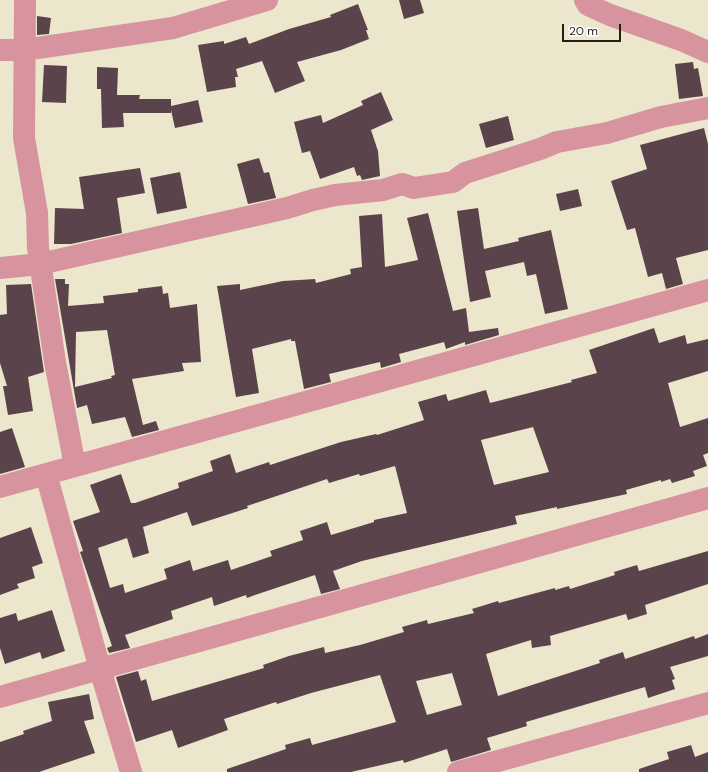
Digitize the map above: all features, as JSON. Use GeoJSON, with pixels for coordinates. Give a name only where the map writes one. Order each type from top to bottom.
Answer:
{"type":"FeatureCollection","features":[{"type":"Feature","properties":{"kind":"street"},"geometry":{"type":"LineString","coordinates":[[26,0],[24,50],[24,138],[37,213],[40,264],[55,362],[74,466]]}},
{"type":"Feature","properties":{"kind":"street"},"geometry":{"type":"LineString","coordinates":[[0,50],[24,50],[172,28],[267,0]]}},
{"type":"Feature","properties":{"kind":"street"},"geometry":{"type":"LineString","coordinates":[[584,0],[588,5],[610,15],[687,42],[708,52]]}},
{"type":"Feature","properties":{"kind":"street"},"geometry":{"type":"LineString","coordinates":[[0,268],[40,264],[287,208],[321,198],[383,190],[402,184],[414,188],[453,182],[465,173],[540,149],[557,142],[607,133],[661,117],[708,108]]}},
{"type":"Feature","properties":{"kind":"street"},"geometry":{"type":"LineString","coordinates":[[0,487],[708,290]]}},
{"type":"Feature","properties":{"kind":"street"},"geometry":{"type":"LineString","coordinates":[[46,474],[100,669],[131,772]]}},
{"type":"Feature","properties":{"kind":"street"},"geometry":{"type":"LineString","coordinates":[[0,697],[708,498]]}},
{"type":"Feature","properties":{"kind":"street"},"geometry":{"type":"LineString","coordinates":[[458,772],[708,703]]}},
{"type":"Feature","properties":{"kind":"building"},"geometry":{"type":"Polygon","coordinates":[[[399,0],[420,0],[424,13],[404,19],[399,0]]]}},
{"type":"Feature","properties":{"kind":"building"},"geometry":{"type":"Polygon","coordinates":[[[358,4],[368,30],[366,30],[369,39],[341,50],[297,62],[305,81],[275,93],[262,61],[236,69],[238,77],[235,77],[236,87],[207,92],[198,45],[224,41],[224,44],[246,37],[249,44],[289,29],[331,17],[330,15],[358,4]]]}},
{"type":"Feature","properties":{"kind":"building"},"geometry":{"type":"Polygon","coordinates":[[[37,16],[51,18],[49,34],[37,35],[37,16]]]}},
{"type":"Feature","properties":{"kind":"building"},"geometry":{"type":"Polygon","coordinates":[[[693,62],[694,69],[698,68],[703,96],[679,99],[675,64],[693,62]]]}},
{"type":"Feature","properties":{"kind":"building"},"geometry":{"type":"Polygon","coordinates":[[[44,65],[67,66],[66,103],[42,102],[44,65]]]}},
{"type":"Feature","properties":{"kind":"building"},"geometry":{"type":"Polygon","coordinates":[[[97,67],[118,68],[117,95],[140,95],[139,99],[171,99],[171,106],[198,100],[203,122],[175,128],[171,110],[171,113],[123,113],[124,127],[102,128],[101,89],[97,89],[97,67]]]}},
{"type":"Feature","properties":{"kind":"building"},"geometry":{"type":"Polygon","coordinates":[[[381,92],[393,120],[371,130],[378,151],[380,176],[362,180],[360,175],[357,176],[354,167],[320,179],[310,151],[302,153],[294,122],[321,115],[323,123],[363,105],[361,101],[381,92]]]}},
{"type":"Feature","properties":{"kind":"building"},"geometry":{"type":"Polygon","coordinates":[[[508,116],[514,140],[486,148],[479,124],[508,116]]]}},
{"type":"Feature","properties":{"kind":"building"},"geometry":{"type":"Polygon","coordinates":[[[704,128],[708,144],[708,250],[676,258],[683,284],[666,289],[662,273],[648,277],[635,228],[627,230],[611,181],[647,169],[640,145],[704,128]]]}},
{"type":"Feature","properties":{"kind":"building"},"geometry":{"type":"Polygon","coordinates":[[[259,158],[264,173],[269,172],[276,198],[248,204],[237,164],[259,158]]]}},
{"type":"Feature","properties":{"kind":"building"},"geometry":{"type":"Polygon","coordinates":[[[140,168],[145,193],[117,198],[122,233],[71,244],[54,244],[55,208],[84,209],[79,177],[140,168]]]}},
{"type":"Feature","properties":{"kind":"building"},"geometry":{"type":"Polygon","coordinates":[[[180,172],[187,208],[157,214],[150,178],[180,172]]]}},
{"type":"Feature","properties":{"kind":"building"},"geometry":{"type":"Polygon","coordinates":[[[578,189],[582,206],[560,211],[556,194],[578,189]]]}},
{"type":"Feature","properties":{"kind":"building"},"geometry":{"type":"Polygon","coordinates":[[[478,208],[484,249],[519,241],[518,238],[551,230],[568,309],[545,314],[536,274],[527,276],[524,262],[485,271],[491,297],[470,302],[457,211],[478,208]]]}},
{"type":"Feature","properties":{"kind":"building"},"geometry":{"type":"Polygon","coordinates":[[[428,213],[453,311],[466,308],[469,332],[498,328],[499,335],[465,345],[465,342],[446,349],[444,342],[399,354],[401,362],[381,368],[380,362],[329,374],[331,382],[304,389],[295,341],[291,341],[291,339],[252,349],[259,393],[236,397],[217,286],[240,284],[240,290],[283,281],[315,279],[316,283],[351,274],[350,269],[362,267],[359,216],[382,214],[385,267],[418,260],[407,218],[428,213]]]}},
{"type":"Feature","properties":{"kind":"building"},"geometry":{"type":"Polygon","coordinates":[[[55,279],[65,279],[65,284],[69,284],[68,306],[104,303],[103,296],[138,292],[138,289],[162,286],[163,294],[168,293],[170,308],[197,304],[201,362],[182,363],[184,371],[132,379],[143,425],[156,421],[159,430],[132,437],[125,417],[92,424],[87,405],[77,408],[55,279]],[[107,330],[76,332],[75,387],[112,378],[111,376],[115,375],[107,330]]]}},
{"type":"Feature","properties":{"kind":"building"},"geometry":{"type":"Polygon","coordinates":[[[31,284],[44,372],[28,377],[33,411],[8,415],[3,386],[7,386],[0,363],[0,315],[7,314],[6,285],[31,284]]]}},
{"type":"Feature","properties":{"kind":"building"},"geometry":{"type":"Polygon","coordinates":[[[654,328],[659,343],[685,335],[687,344],[708,339],[708,371],[668,383],[680,427],[708,418],[708,453],[703,455],[707,466],[693,471],[695,476],[672,483],[670,479],[661,482],[661,480],[626,490],[627,494],[557,509],[557,507],[515,516],[517,524],[362,561],[333,571],[340,589],[321,594],[315,575],[247,598],[246,595],[214,606],[212,597],[171,611],[173,619],[125,635],[130,648],[109,653],[107,648],[112,646],[80,552],[83,551],[73,521],[100,512],[90,485],[121,474],[131,503],[135,503],[179,488],[178,483],[213,471],[210,461],[230,454],[236,473],[269,462],[270,465],[341,442],[377,435],[424,420],[418,402],[446,394],[448,401],[486,390],[490,403],[572,382],[571,380],[597,373],[589,350],[654,328]],[[533,427],[481,440],[494,485],[549,472],[533,427]],[[395,466],[360,476],[359,474],[329,483],[327,479],[247,506],[248,508],[192,526],[187,512],[143,527],[149,553],[133,558],[127,538],[98,548],[110,588],[123,584],[125,593],[167,579],[164,569],[190,560],[193,571],[228,560],[231,570],[272,556],[270,551],[303,540],[300,531],[327,522],[331,535],[374,522],[374,520],[407,513],[395,466]]]}},
{"type":"Feature","properties":{"kind":"building"},"geometry":{"type":"Polygon","coordinates":[[[12,428],[25,467],[0,474],[0,432],[12,428]]]}},
{"type":"Feature","properties":{"kind":"building"},"geometry":{"type":"Polygon","coordinates":[[[31,527],[43,563],[32,567],[35,578],[17,584],[19,588],[0,595],[0,538],[31,527]]]}},
{"type":"Feature","properties":{"kind":"building"},"geometry":{"type":"Polygon","coordinates":[[[708,551],[708,584],[645,605],[647,614],[628,620],[626,614],[550,636],[551,645],[532,648],[531,640],[486,654],[498,696],[600,663],[599,660],[623,652],[625,659],[694,636],[695,639],[708,634],[708,656],[670,667],[675,679],[672,680],[675,689],[648,698],[645,687],[526,722],[527,726],[487,738],[491,750],[451,762],[447,749],[404,763],[403,760],[351,772],[227,772],[227,769],[286,749],[285,745],[310,738],[312,745],[396,722],[380,675],[311,693],[277,704],[276,702],[224,719],[228,730],[178,748],[172,730],[136,742],[116,677],[138,671],[141,681],[146,679],[152,701],[264,668],[263,665],[289,656],[324,647],[325,653],[360,645],[404,632],[402,627],[427,620],[428,624],[474,613],[472,609],[498,601],[499,603],[555,588],[555,590],[569,586],[570,589],[615,575],[614,572],[637,565],[639,571],[708,551]],[[452,673],[416,681],[427,715],[462,705],[452,673]]]}},
{"type":"Feature","properties":{"kind":"building"},"geometry":{"type":"Polygon","coordinates":[[[52,610],[65,651],[42,659],[40,652],[5,664],[0,648],[0,618],[16,613],[18,621],[52,610]]]}},
{"type":"Feature","properties":{"kind":"building"},"geometry":{"type":"Polygon","coordinates":[[[89,694],[94,719],[84,721],[95,753],[39,772],[0,772],[0,742],[24,734],[23,731],[52,721],[48,702],[89,694]]]}},
{"type":"Feature","properties":{"kind":"building"},"geometry":{"type":"Polygon","coordinates":[[[691,745],[695,757],[708,752],[708,772],[639,772],[639,769],[669,759],[667,752],[691,745]]]}}]}
